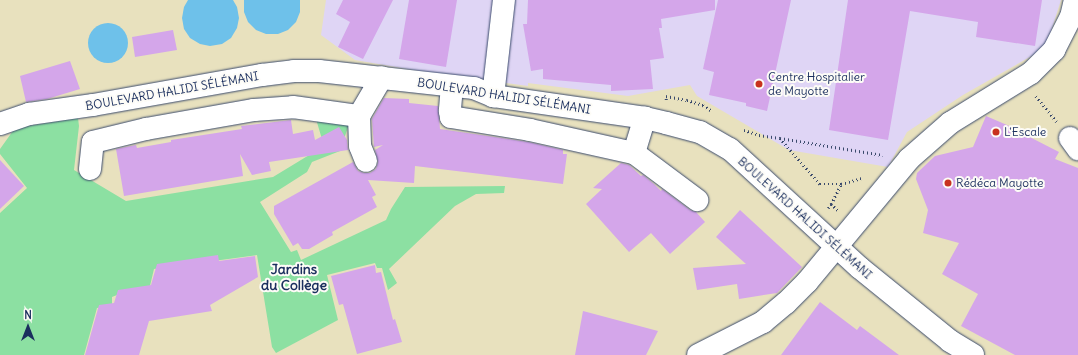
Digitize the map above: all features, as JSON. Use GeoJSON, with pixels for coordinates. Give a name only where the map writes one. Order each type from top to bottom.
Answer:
{"type":"FeatureCollection","features":[{"type":"Feature","properties":{"kind":"street"},"geometry":{"type":"LineString","coordinates":[[493,96],[504,0]]}},
{"type":"Feature","properties":{"kind":"street"},"geometry":{"type":"LineString","coordinates":[[698,355],[763,322],[807,282],[915,153],[950,123],[1031,73],[1054,50],[1071,17],[1075,0]]}},
{"type":"Feature","properties":{"kind":"street","name":"BOULEVARD HALIDI SÉLÉMANI"},"geometry":{"type":"LineString","coordinates":[[0,124],[29,114],[294,71],[319,71],[474,88],[493,96],[645,118],[700,132],[730,149],[896,299],[950,341],[973,355]]}},
{"type":"Feature","properties":{"kind":"street"},"geometry":{"type":"LineString","coordinates":[[366,161],[360,146],[359,116],[382,77]]}},
{"type":"Feature","properties":{"kind":"street"},"geometry":{"type":"LineString","coordinates":[[452,86],[450,111],[452,117],[530,130],[634,153],[697,200]]}},
{"type":"Feature","properties":{"kind":"street"},"geometry":{"type":"LineString","coordinates":[[141,96],[146,129]]}},
{"type":"Feature","properties":{"kind":"street","name":"BOULEVARD HALIDI SÉLÉMANI"},"geometry":{"type":"LineString","coordinates":[[0,108],[11,108],[29,114]]}},
{"type":"Feature","properties":{"kind":"street"},"geometry":{"type":"LineString","coordinates":[[90,169],[93,142],[146,129],[254,110],[293,108],[359,116]]}},
{"type":"Feature","properties":{"kind":"street"},"geometry":{"type":"LineString","coordinates":[[634,153],[645,118]]}},
{"type":"Feature","properties":{"kind":"path"},"geometry":{"type":"LineString","coordinates":[[1036,95],[1074,144]]}},
{"type":"Feature","properties":{"kind":"path"},"geometry":{"type":"LineString","coordinates":[[730,149],[740,128],[759,136],[878,154]]}},
{"type":"Feature","properties":{"kind":"path"},"geometry":{"type":"LineString","coordinates":[[780,138],[820,184],[841,184],[870,177]]}},
{"type":"Feature","properties":{"kind":"path"},"geometry":{"type":"LineString","coordinates":[[832,204],[841,184]]}},
{"type":"Feature","properties":{"kind":"shaded area","name":"Centre Hospitalier de Mayotte"},"geometry":{"type":"Polygon","coordinates":[[[326,0],[1061,0],[1047,44],[1035,54],[963,95],[907,132],[888,167],[789,150],[697,96],[690,85],[628,96],[528,83],[528,86],[431,73],[355,60],[321,35],[326,0]]]}},
{"type":"Feature","properties":{"kind":"green space"},"geometry":{"type":"Polygon","coordinates":[[[78,118],[79,126],[74,170],[126,201],[273,177],[324,146],[316,119],[349,124],[340,151],[312,162],[307,172],[260,202],[291,252],[297,250],[301,260],[386,220],[405,187],[505,186],[504,193],[476,194],[455,206],[389,269],[397,283],[388,290],[382,268],[377,268],[375,263],[327,275],[338,320],[276,353],[272,347],[257,255],[154,269],[149,290],[117,295],[112,297],[112,306],[97,308],[84,355],[0,355],[0,213],[27,188],[0,154],[0,149],[15,128],[78,118]]]}},
{"type":"Feature","properties":{"kind":"water"},"geometry":{"type":"Polygon","coordinates":[[[188,0],[233,0],[237,7],[239,18],[237,28],[231,38],[222,44],[210,46],[200,44],[190,38],[184,29],[182,18],[184,7],[188,0]]]}},
{"type":"Feature","properties":{"kind":"water"},"geometry":{"type":"Polygon","coordinates":[[[244,0],[300,0],[300,12],[296,22],[288,30],[278,34],[266,34],[256,30],[248,22],[244,12],[244,0]]]}},
{"type":"Feature","properties":{"kind":"water"},"geometry":{"type":"Polygon","coordinates":[[[108,23],[119,26],[125,32],[128,43],[125,54],[119,60],[108,63],[97,60],[91,54],[88,43],[91,32],[97,26],[108,23]]]}},
{"type":"Feature","properties":{"kind":"building"},"geometry":{"type":"Polygon","coordinates":[[[343,0],[393,0],[363,59],[338,47],[350,22],[336,14],[343,0]]]}},
{"type":"Feature","properties":{"kind":"building"},"geometry":{"type":"Polygon","coordinates":[[[409,0],[457,0],[446,67],[399,59],[409,0]]]}},
{"type":"Feature","properties":{"kind":"building"},"geometry":{"type":"Polygon","coordinates":[[[528,0],[715,0],[715,10],[661,19],[662,28],[659,28],[664,58],[650,60],[653,89],[611,91],[611,85],[543,79],[543,69],[531,71],[523,24],[527,24],[528,0]]]}},
{"type":"Feature","properties":{"kind":"building"},"geometry":{"type":"Polygon","coordinates":[[[718,0],[791,0],[767,111],[746,106],[746,103],[709,95],[714,72],[703,69],[718,0]]]}},
{"type":"Feature","properties":{"kind":"building"},"geometry":{"type":"Polygon","coordinates":[[[848,0],[1042,0],[1035,46],[976,37],[978,22],[910,11],[888,140],[829,130],[848,0]]]}},
{"type":"Feature","properties":{"kind":"building"},"geometry":{"type":"Polygon","coordinates":[[[173,30],[177,50],[135,57],[132,37],[173,30]]]}},
{"type":"Feature","properties":{"kind":"building"},"geometry":{"type":"Polygon","coordinates":[[[70,61],[80,89],[47,99],[26,102],[20,76],[70,61]]]}},
{"type":"Feature","properties":{"kind":"building"},"geometry":{"type":"Polygon","coordinates":[[[384,98],[409,99],[409,103],[438,106],[440,129],[528,142],[563,150],[563,154],[567,154],[563,184],[415,166],[414,183],[368,180],[376,195],[372,197],[377,207],[332,232],[333,235],[309,249],[302,249],[298,243],[293,246],[274,214],[274,206],[353,162],[358,171],[364,173],[370,173],[376,169],[378,162],[375,150],[383,145],[374,147],[372,119],[384,98]]]}},
{"type":"Feature","properties":{"kind":"building"},"geometry":{"type":"Polygon","coordinates":[[[986,116],[1014,128],[1059,152],[1055,159],[1078,168],[1078,355],[1015,355],[961,326],[978,294],[942,274],[959,243],[923,233],[928,210],[916,179],[917,173],[935,156],[973,147],[986,116]]]}},
{"type":"Feature","properties":{"kind":"building"},"geometry":{"type":"Polygon","coordinates":[[[291,120],[293,134],[313,130],[315,140],[339,127],[347,140],[348,150],[269,162],[271,171],[252,175],[240,154],[243,176],[124,196],[116,149],[136,145],[137,148],[171,142],[171,140],[242,129],[241,126],[291,120]]]}},
{"type":"Feature","properties":{"kind":"building"},"geometry":{"type":"Polygon","coordinates":[[[0,160],[24,186],[0,209],[0,160]]]}},
{"type":"Feature","properties":{"kind":"building"},"geometry":{"type":"Polygon","coordinates":[[[621,163],[629,165],[661,191],[662,189],[690,210],[696,212],[705,222],[670,254],[651,233],[629,252],[586,204],[602,189],[593,188],[621,163]]]}},
{"type":"Feature","properties":{"kind":"building"},"geometry":{"type":"Polygon","coordinates":[[[740,210],[802,267],[777,293],[739,299],[737,284],[697,290],[693,268],[746,264],[716,237],[740,210]]]}},
{"type":"Feature","properties":{"kind":"building"},"geometry":{"type":"Polygon","coordinates":[[[218,255],[219,261],[255,256],[258,277],[210,305],[212,311],[149,321],[139,355],[85,355],[99,305],[114,303],[118,290],[151,285],[157,264],[218,255]]]}},
{"type":"Feature","properties":{"kind":"building"},"geometry":{"type":"Polygon","coordinates":[[[375,265],[376,273],[381,272],[393,320],[395,319],[402,342],[357,354],[343,304],[339,305],[331,276],[375,265]]]}},
{"type":"Feature","properties":{"kind":"building"},"geometry":{"type":"Polygon","coordinates":[[[820,302],[857,330],[860,326],[899,355],[781,355],[820,302]]]}},
{"type":"Feature","properties":{"kind":"building"},"geometry":{"type":"Polygon","coordinates":[[[583,311],[658,331],[646,355],[575,355],[583,311]]]}},
{"type":"Feature","properties":{"kind":"place","name":"Centre Hospitalier de Mayotte"},"geometry":{"type":"Point","coordinates":[759,84]}},
{"type":"Feature","properties":{"kind":"place","name":"L'Escale"},"geometry":{"type":"Point","coordinates":[996,132]}},
{"type":"Feature","properties":{"kind":"place","name":"Rédéca Mayotte"},"geometry":{"type":"Point","coordinates":[948,183]}},
{"type":"Feature","properties":{"kind":"district","name":"Jardins du Collège"},"geometry":{"type":"Point","coordinates":[294,278]}}]}
